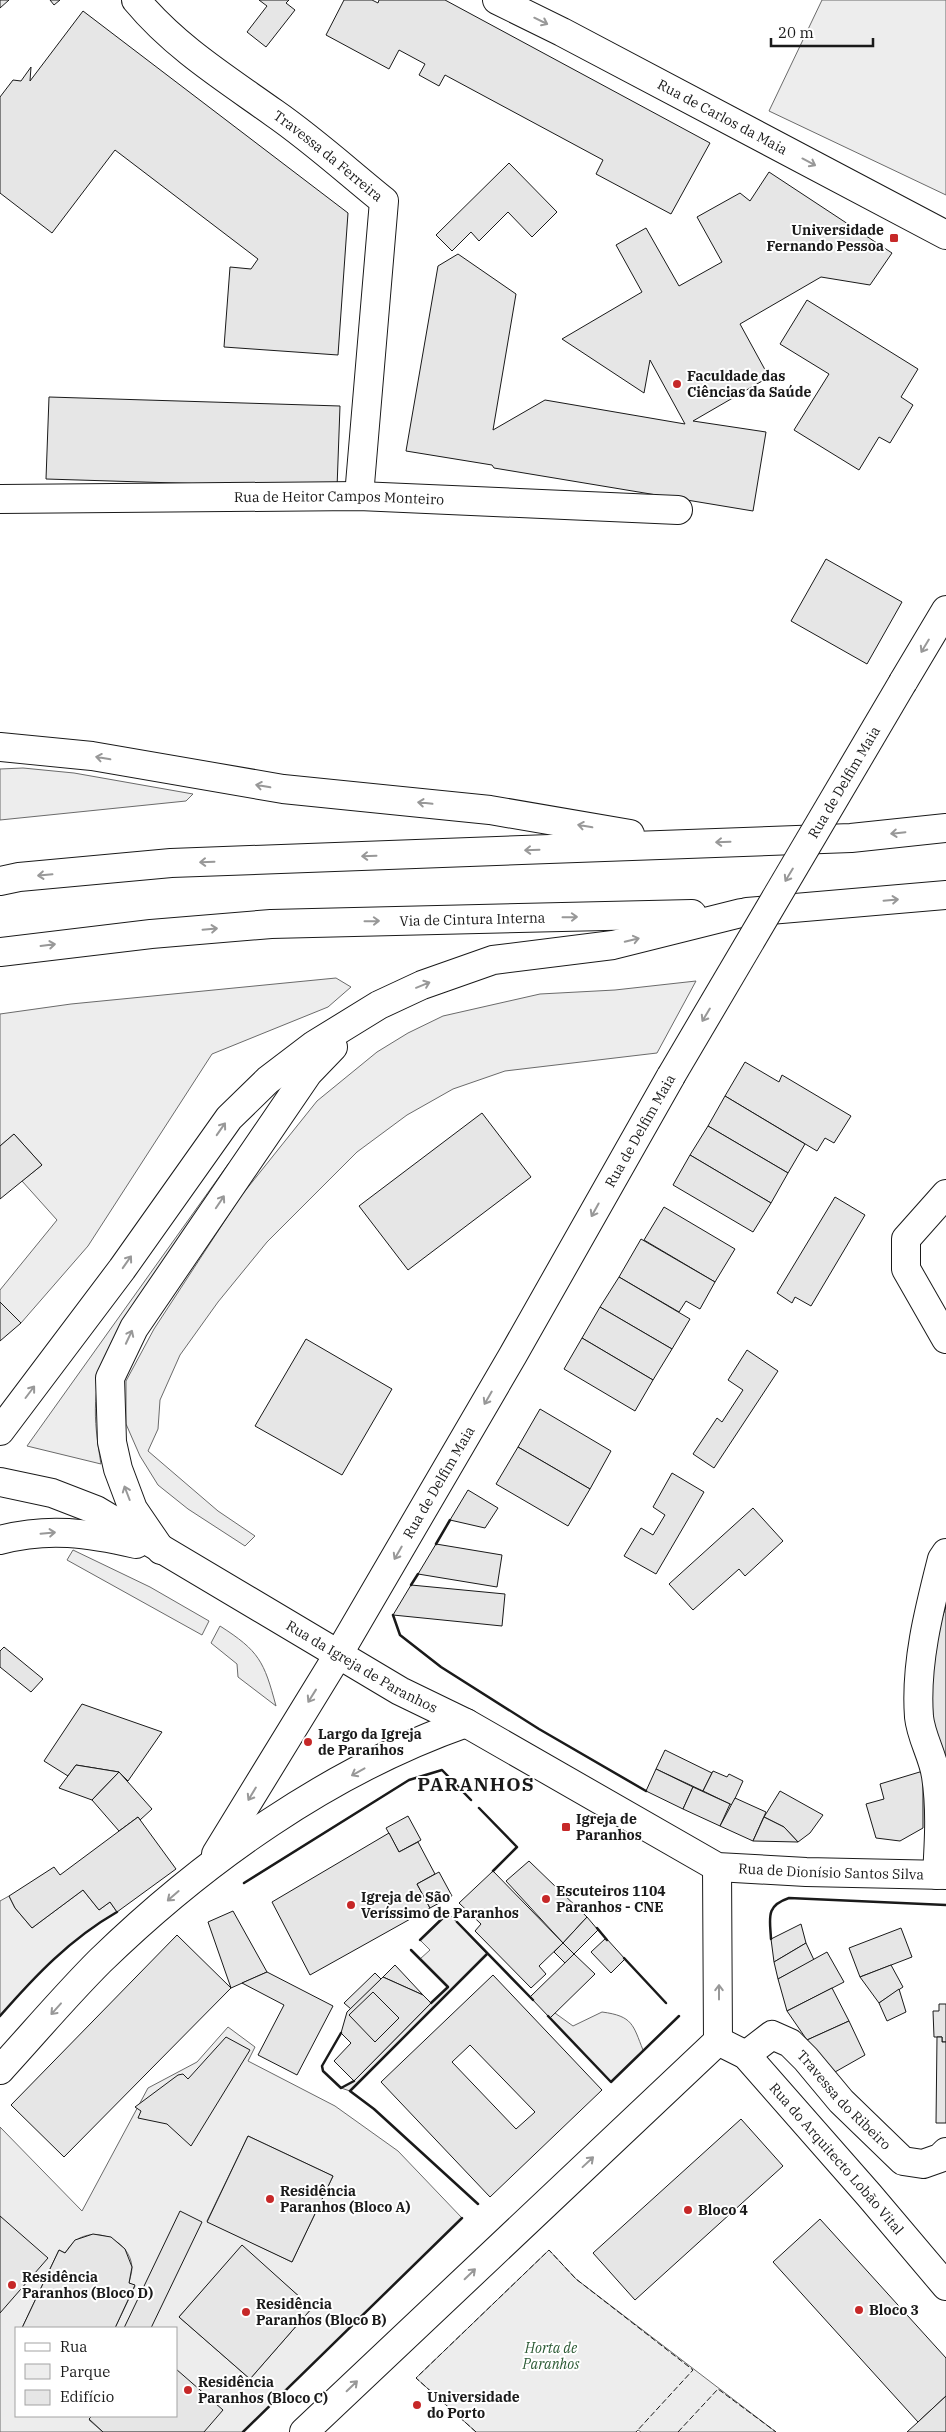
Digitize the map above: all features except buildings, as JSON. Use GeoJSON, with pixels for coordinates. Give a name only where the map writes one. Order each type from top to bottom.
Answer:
{"type":"FeatureCollection","features":[{"type":"Feature","properties":{"kind":"main road","name":"Travessa da Ferreira"},"geometry":{"type":"LineString","coordinates":[[136,0],[156,24],[213,72],[276,114],[384,202],[359,496]]}},
{"type":"Feature","properties":{"kind":"main road","name":"Rua de Carlos da Maia"},"geometry":{"type":"LineString","coordinates":[[497,0],[562,32],[946,234]]}},
{"type":"Feature","properties":{"kind":"main road","name":"Rua de Heitor Campos Monteiro"},"geometry":{"type":"LineString","coordinates":[[0,499],[359,496],[678,510]]}},
{"type":"Feature","properties":{"kind":"main road","name":"Rua de Delfim Maia"},"geometry":{"type":"LineString","coordinates":[[210,1864],[338,1655],[513,1356],[670,1076],[946,610]]}},
{"type":"Feature","properties":{"kind":"main road"},"geometry":{"type":"LineString","coordinates":[[0,747],[92,756],[283,789],[490,810],[685,844]]}},
{"type":"Feature","properties":{"kind":"main road"},"geometry":{"type":"LineString","coordinates":[[0,881],[19,877],[171,863],[851,838],[946,828]]}},
{"type":"Feature","properties":{"kind":"main road","name":"Via de Cintura Interna"},"geometry":{"type":"LineString","coordinates":[[0,952],[150,934],[271,924],[741,913],[946,895]]}},
{"type":"Feature","properties":{"kind":"main road"},"geometry":{"type":"LineString","coordinates":[[0,1431],[122,1269],[229,1118],[268,1080],[306,1050],[379,1006],[422,984],[494,960],[613,945],[741,913]]}},
{"type":"Feature","properties":{"kind":"main road"},"geometry":{"type":"LineString","coordinates":[[161,1550],[133,1509],[118,1469],[112,1442],[110,1378],[134,1328],[308,1073],[340,1040],[379,1006]]}},
{"type":"Feature","properties":{"kind":"main road"},"geometry":{"type":"LineString","coordinates":[[946,1194],[906,1239],[906,1269],[946,1339]]}},
{"type":"Feature","properties":{"kind":"main road","name":"Rua da Igreja de Paranhos"},"geometry":{"type":"LineString","coordinates":[[0,1482],[27,1487],[74,1500],[96,1510],[400,1691],[466,1723],[717,1867]]}},
{"type":"Feature","properties":{"kind":"main road"},"geometry":{"type":"LineString","coordinates":[[0,1540],[62,1532],[95,1534],[161,1550]]}},
{"type":"Feature","properties":{"kind":"main road"},"geometry":{"type":"LineString","coordinates":[[941,1875],[936,1775],[919,1719],[920,1667],[929,1611],[942,1559],[946,1553]]}},
{"type":"Feature","properties":{"kind":"main road"},"geometry":{"type":"LineString","coordinates":[[0,2070],[100,1961],[210,1864],[245,1839],[314,1796],[387,1755],[466,1723]]}},
{"type":"Feature","properties":{"kind":"main road"},"geometry":{"type":"LineString","coordinates":[[304,2432],[718,2041],[717,1867]]}},
{"type":"Feature","properties":{"kind":"main road","name":"Rua de Dionísio Santos Silva"},"geometry":{"type":"LineString","coordinates":[[717,1867],[806,1872],[941,1875]]}},
{"type":"Feature","properties":{"kind":"main road","name":"Travessa do Ribeiro"},"geometry":{"type":"LineString","coordinates":[[746,2055],[772,2035],[790,2043],[841,2101],[903,2161],[923,2164],[940,2158],[946,2152]]}},
{"type":"Feature","properties":{"kind":"main road","name":"Rua do Arquitecto Lobão Vital"},"geometry":{"type":"LineString","coordinates":[[718,2041],[746,2055],[946,2286]]}},
{"type":"Feature","properties":{"kind":"green space"},"geometry":{"type":"Polygon","coordinates":[[[822,0],[946,0],[946,195],[769,111],[822,0]]]}},
{"type":"Feature","properties":{"kind":"green space"},"geometry":{"type":"Polygon","coordinates":[[[23,768],[74,773],[193,794],[186,801],[0,820],[0,769],[23,768]]]}},
{"type":"Feature","properties":{"kind":"green space"},"geometry":{"type":"Polygon","coordinates":[[[336,978],[351,987],[328,1007],[212,1054],[88,1246],[21,1323],[0,1302],[0,1290],[57,1220],[22,1181],[42,1165],[14,1134],[0,1146],[0,1014],[71,1004],[336,978]]]}},
{"type":"Feature","properties":{"kind":"green space"},"geometry":{"type":"Polygon","coordinates":[[[696,981],[657,1053],[505,1071],[453,1089],[407,1115],[357,1152],[267,1242],[218,1302],[180,1355],[160,1400],[158,1429],[148,1451],[218,1511],[255,1536],[245,1546],[188,1509],[158,1485],[140,1456],[126,1424],[126,1381],[154,1329],[241,1196],[317,1101],[377,1052],[408,1033],[443,1016],[540,994],[615,990],[696,981]]]}},
{"type":"Feature","properties":{"kind":"green space"},"geometry":{"type":"Polygon","coordinates":[[[229,1163],[229,1169],[112,1341],[97,1387],[95,1416],[101,1464],[27,1446],[229,1163]]]}},
{"type":"Feature","properties":{"kind":"green space"},"geometry":{"type":"Polygon","coordinates":[[[73,1550],[150,1587],[209,1621],[202,1635],[67,1560],[73,1550]]]}},
{"type":"Feature","properties":{"kind":"green space"},"geometry":{"type":"Polygon","coordinates":[[[220,1626],[244,1643],[258,1658],[268,1678],[276,1706],[238,1677],[237,1664],[211,1643],[220,1626]]]}},
{"type":"Feature","properties":{"kind":"green space"},"geometry":{"type":"Polygon","coordinates":[[[83,1890],[99,1910],[110,1902],[117,1912],[84,1934],[54,1959],[0,2016],[0,1901],[9,1896],[15,1908],[32,1928],[83,1890]]]}},
{"type":"Feature","properties":{"kind":"green space"},"geometry":{"type":"Polygon","coordinates":[[[448,1913],[487,1954],[350,2091],[341,2088],[354,2081],[447,1987],[420,1959],[430,1950],[420,1940],[448,1913]]]}},
{"type":"Feature","properties":{"kind":"green space"},"geometry":{"type":"Polygon","coordinates":[[[602,2012],[626,2019],[634,2028],[643,2050],[611,2082],[550,2018],[555,2013],[573,2026],[602,2012]]]}},
{"type":"Feature","properties":{"kind":"green space"},"geometry":{"type":"Polygon","coordinates":[[[228,2027],[255,2047],[248,2061],[335,2106],[398,2151],[462,2218],[243,2432],[204,2432],[178,2374],[178,2327],[115,2327],[135,2286],[129,2283],[132,2267],[130,2258],[119,2243],[111,2238],[102,2235],[83,2236],[74,2242],[65,2253],[59,2250],[22,2327],[15,2327],[15,2417],[91,2417],[89,2420],[103,2432],[0,2432],[0,2127],[82,2211],[148,2088],[197,2062],[228,2027]],[[248,2136],[207,2221],[292,2262],[333,2176],[248,2136]],[[242,2246],[179,2317],[250,2379],[312,2308],[242,2246]]]}},
{"type":"Feature","properties":{"kind":"green space","name":"Horta de Paranhos"},"geometry":{"type":"Polygon","coordinates":[[[549,2250],[576,2279],[776,2432],[641,2432],[638,2430],[636,2432],[476,2432],[416,2378],[549,2250]]]}},
{"type":"Feature","properties":{"kind":"fence"},"geometry":{"type":"LineString","coordinates":[[476,2432],[416,2378],[549,2250],[576,2279],[693,2370],[636,2432]]}},
{"type":"Feature","properties":{"kind":"fence"},"geometry":{"type":"LineString","coordinates":[[678,2432],[718,2389],[776,2432]]}},
{"type":"Feature","properties":{"kind":"wall"},"geometry":{"type":"LineString","coordinates":[[436,1544],[450,1520]]}},
{"type":"Feature","properties":{"kind":"wall"},"geometry":{"type":"LineString","coordinates":[[411,1585],[418,1574]]}},
{"type":"Feature","properties":{"kind":"wall"},"geometry":{"type":"LineString","coordinates":[[393,1615],[400,1635],[441,1667],[539,1729],[646,1791]]}},
{"type":"Feature","properties":{"kind":"wall"},"geometry":{"type":"LineString","coordinates":[[244,1883],[409,1780],[442,1770],[471,1800]]}},
{"type":"Feature","properties":{"kind":"wall"},"geometry":{"type":"LineString","coordinates":[[479,1808],[517,1847],[493,1871]]}},
{"type":"Feature","properties":{"kind":"wall"},"geometry":{"type":"LineString","coordinates":[[771,1939],[770,1919],[772,1909],[781,1901],[789,1898],[946,1905]]}},
{"type":"Feature","properties":{"kind":"wall"},"geometry":{"type":"LineString","coordinates":[[0,2016],[54,1959],[84,1934],[117,1912]]}},
{"type":"Feature","properties":{"kind":"wall"},"geometry":{"type":"LineString","coordinates":[[420,1940],[448,1913]]}},
{"type":"Feature","properties":{"kind":"wall"},"geometry":{"type":"LineString","coordinates":[[457,1922],[533,2000]]}},
{"type":"Feature","properties":{"kind":"wall"},"geometry":{"type":"LineString","coordinates":[[597,1928],[607,1940]]}},
{"type":"Feature","properties":{"kind":"wall"},"geometry":{"type":"LineString","coordinates":[[411,1950],[448,1987],[431,2003]]}},
{"type":"Feature","properties":{"kind":"wall"},"geometry":{"type":"LineString","coordinates":[[478,2204],[374,2109],[350,2091],[487,1954]]}},
{"type":"Feature","properties":{"kind":"wall"},"geometry":{"type":"LineString","coordinates":[[624,1958],[666,2003]]}},
{"type":"Feature","properties":{"kind":"wall"},"geometry":{"type":"LineString","coordinates":[[548,2016],[611,2082],[679,2016]]}},
{"type":"Feature","properties":{"kind":"wall"},"geometry":{"type":"LineString","coordinates":[[341,2033],[322,2066],[323,2071],[341,2088],[354,2081]]}},
{"type":"Feature","properties":{"kind":"wall"},"geometry":{"type":"LineString","coordinates":[[243,2432],[462,2218]]}},
{"type":"Feature","properties":{"kind":"place","name":"Universidade Fernando Pessoa"},"geometry":{"type":"Point","coordinates":[894,238]}},
{"type":"Feature","properties":{"kind":"place","name":"Faculdade das Ciências da Saúde"},"geometry":{"type":"Point","coordinates":[677,384]}},
{"type":"Feature","properties":{"kind":"place","name":"Largo da Igreja de Paranhos"},"geometry":{"type":"Point","coordinates":[308,1742]}},
{"type":"Feature","properties":{"kind":"place","name":"Igreja de Paranhos"},"geometry":{"type":"Point","coordinates":[566,1827]}},
{"type":"Feature","properties":{"kind":"place","name":"Escuteiros 1104 Paranhos - CNE"},"geometry":{"type":"Point","coordinates":[546,1899]}},
{"type":"Feature","properties":{"kind":"place","name":"Igreja de São Veríssimo de Paranhos"},"geometry":{"type":"Point","coordinates":[351,1905]}},
{"type":"Feature","properties":{"kind":"place","name":"Residência Paranhos (Bloco A)"},"geometry":{"type":"Point","coordinates":[270,2199]}},
{"type":"Feature","properties":{"kind":"place","name":"Bloco 4"},"geometry":{"type":"Point","coordinates":[688,2210]}},
{"type":"Feature","properties":{"kind":"place","name":"Residência Paranhos (Bloco D)"},"geometry":{"type":"Point","coordinates":[12,2285]}},
{"type":"Feature","properties":{"kind":"place","name":"Bloco 3"},"geometry":{"type":"Point","coordinates":[859,2310]}},
{"type":"Feature","properties":{"kind":"place","name":"Residência Paranhos (Bloco B)"},"geometry":{"type":"Point","coordinates":[246,2312]}},
{"type":"Feature","properties":{"kind":"place","name":"Residência Paranhos (Bloco C)"},"geometry":{"type":"Point","coordinates":[188,2390]}},
{"type":"Feature","properties":{"kind":"place","name":"Universidade do Porto"},"geometry":{"type":"Point","coordinates":[417,2405]}},
{"type":"Feature","properties":{"kind":"district","name":"PARANHOS"},"geometry":{"type":"Point","coordinates":[476,1784]}}]}
